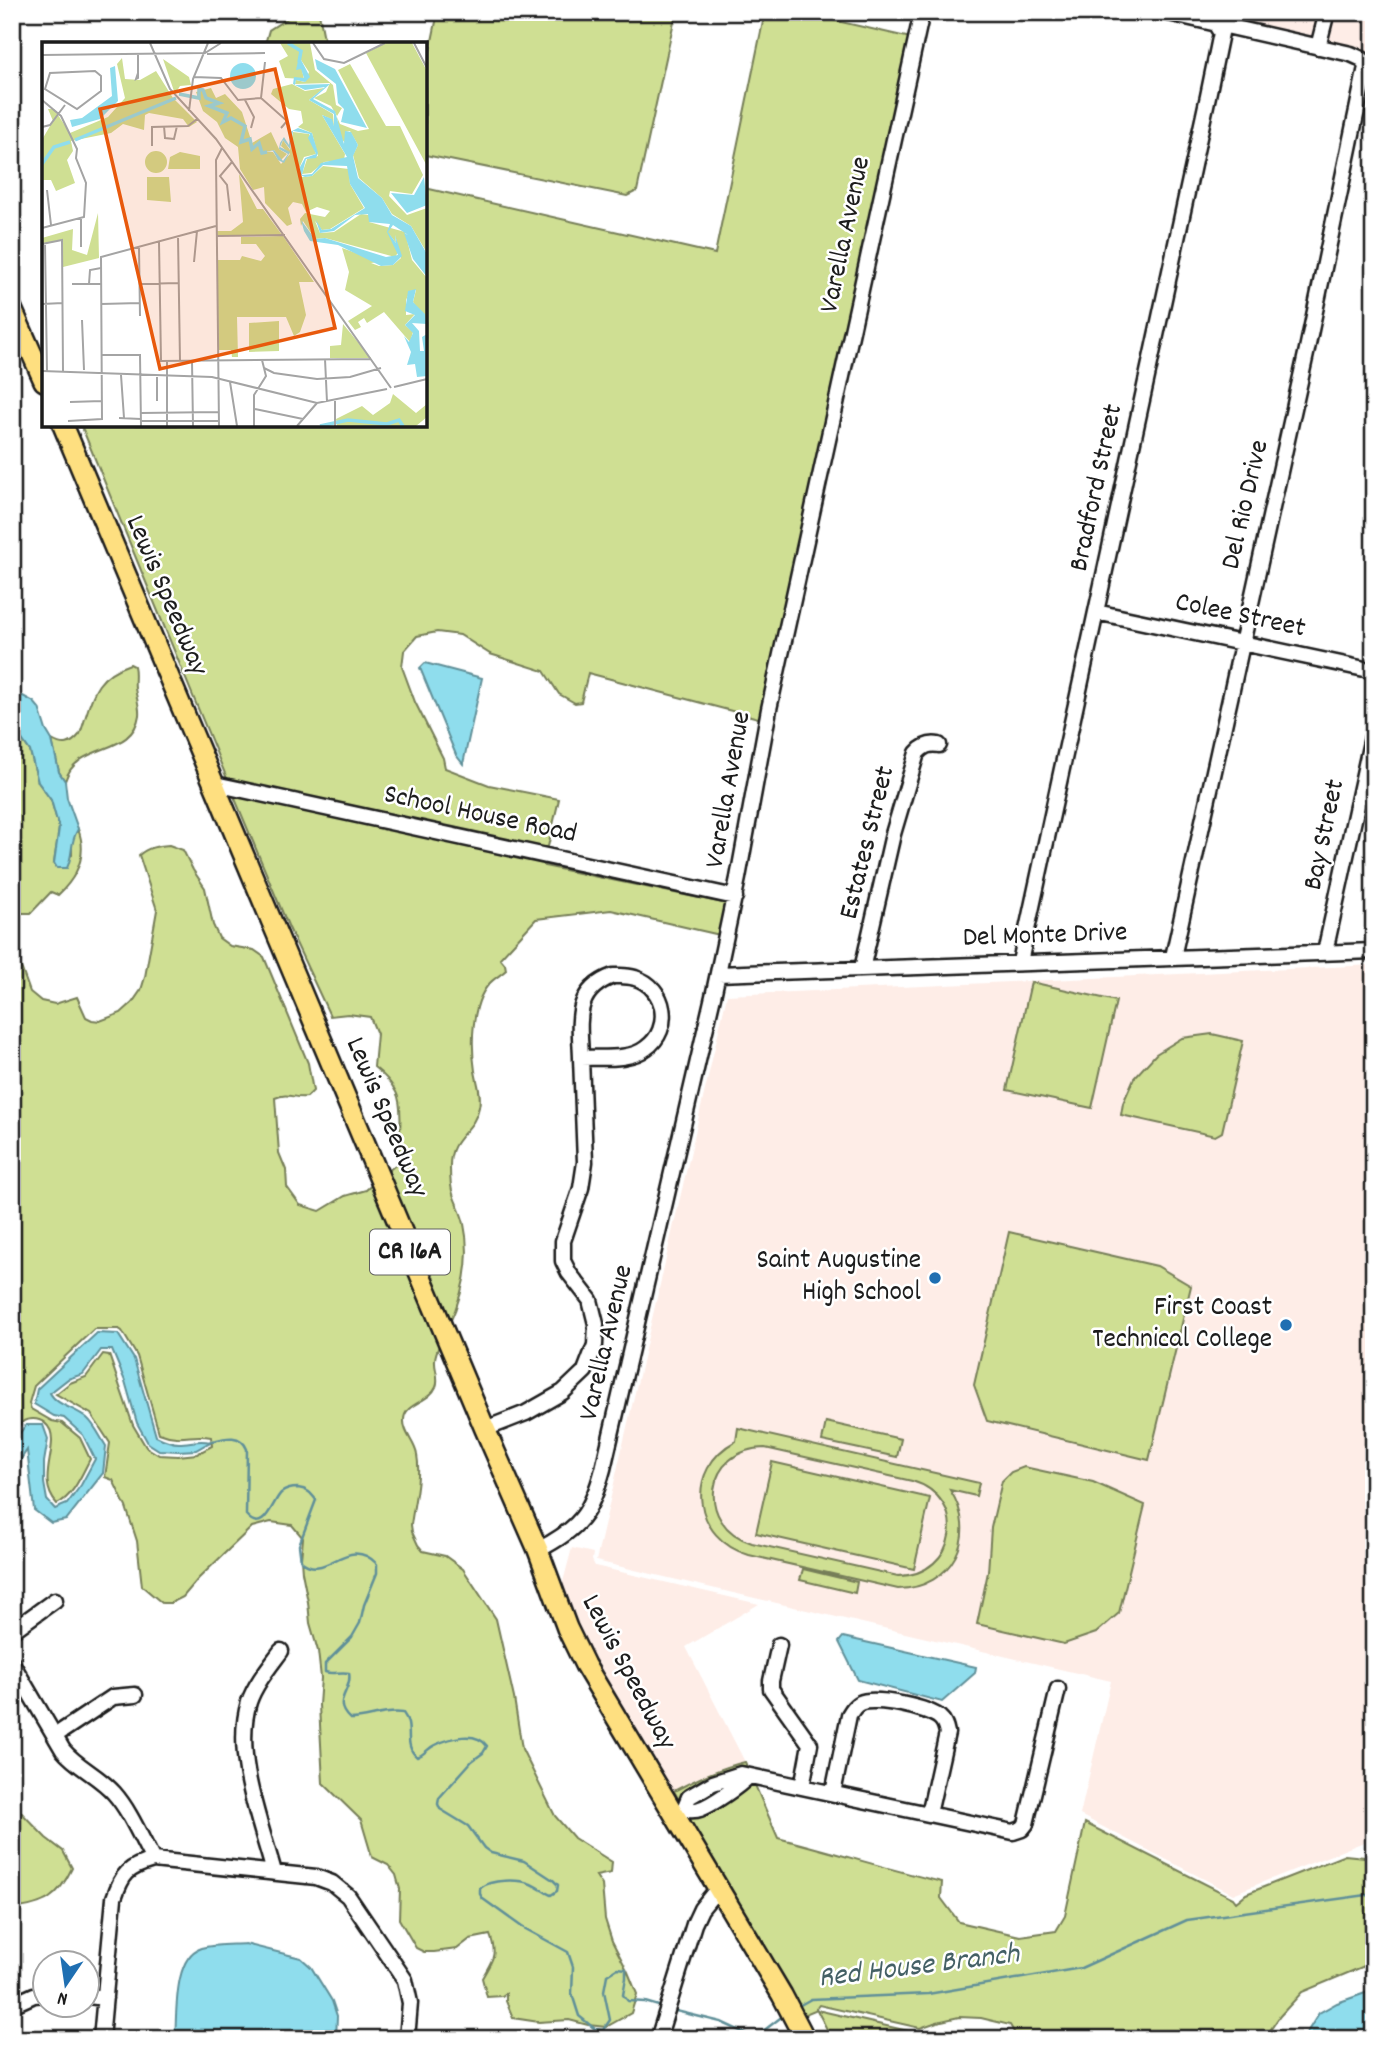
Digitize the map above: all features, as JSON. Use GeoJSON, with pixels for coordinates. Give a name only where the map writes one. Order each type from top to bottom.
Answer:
{"type":"FeatureCollection","features":[{"type":"Feature","properties":{"kind":"main road"},"geometry":{"type":"LineString","coordinates":[[12,309],[42,376]]}},
{"type":"Feature","properties":{"kind":"main road","name":"Lewis Speedway"},"geometry":{"type":"LineString","coordinates":[[64,427],[485,1429],[538,1549],[567,1628],[585,1665],[679,1812],[718,1888],[796,2022]]}},
{"type":"Feature","properties":{"kind":"street","name":"Varella Avenue"},"geometry":{"type":"LineString","coordinates":[[538,1549],[576,1526],[583,1518],[598,1487],[735,897],[769,709],[922,12]]}},
{"type":"Feature","properties":{"kind":"street"},"geometry":{"type":"LineString","coordinates":[[1164,12],[1318,47],[1326,12]]}},
{"type":"Feature","properties":{"kind":"street","name":"Bradford Street"},"geometry":{"type":"LineString","coordinates":[[1020,962],[1221,33],[1216,25]]}},
{"type":"Feature","properties":{"kind":"street","name":"Del Rio Drive"},"geometry":{"type":"LineString","coordinates":[[1173,957],[1366,67],[1362,59],[1351,54],[1318,47]]}},
{"type":"Feature","properties":{"kind":"street","name":"Colee Street"},"geometry":{"type":"LineString","coordinates":[[1096,612],[1374,671]]}},
{"type":"Feature","properties":{"kind":"street","name":"Bay Street"},"geometry":{"type":"LineString","coordinates":[[1325,952],[1374,728]]}},
{"type":"Feature","properties":{"kind":"street","name":"Estates Street"},"geometry":{"type":"LineString","coordinates":[[862,969],[893,834],[917,753],[929,744],[939,745]]}},
{"type":"Feature","properties":{"kind":"street","name":"School House Road"},"geometry":{"type":"LineString","coordinates":[[215,784],[735,897]]}},
{"type":"Feature","properties":{"kind":"street","name":"Del Monte Drive"},"geometry":{"type":"LineString","coordinates":[[718,974],[1374,951]]}},
{"type":"Feature","properties":{"kind":"street"},"geometry":{"type":"LineString","coordinates":[[485,1429],[526,1413],[563,1392],[585,1371],[594,1345],[596,1324],[590,1300],[569,1273],[564,1261],[563,1241],[581,1188],[585,1162],[581,1058],[580,1012],[588,992],[613,976],[634,977],[651,987],[657,994],[663,1013],[663,1024],[654,1042],[638,1053],[627,1056],[581,1058]]}},
{"type":"Feature","properties":{"kind":"street"},"geometry":{"type":"LineString","coordinates":[[12,1631],[55,1600]]}},
{"type":"Feature","properties":{"kind":"street"},"geometry":{"type":"LineString","coordinates":[[779,1645],[771,1689],[810,1744],[802,1787]]}},
{"type":"Feature","properties":{"kind":"street"},"geometry":{"type":"LineString","coordinates":[[274,1872],[244,1761],[243,1726],[250,1699],[281,1651]]}},
{"type":"Feature","properties":{"kind":"street"},"geometry":{"type":"LineString","coordinates":[[12,1663],[63,1750],[72,1761],[112,1791],[153,1860]]}},
{"type":"Feature","properties":{"kind":"street"},"geometry":{"type":"LineString","coordinates":[[679,1812],[698,1811],[749,1776],[1013,1832],[1022,1829],[1026,1824],[1058,1689]]}},
{"type":"Feature","properties":{"kind":"street"},"geometry":{"type":"LineString","coordinates":[[56,1735],[113,1697],[135,1695]]}},
{"type":"Feature","properties":{"kind":"street"},"geometry":{"type":"LineString","coordinates":[[833,1793],[849,1715],[860,1703],[880,1700],[932,1713],[946,1726],[947,1733],[929,1814]]}},
{"type":"Feature","properties":{"kind":"street"},"geometry":{"type":"LineString","coordinates":[[101,2039],[114,1898],[120,1879],[136,1865],[153,1860],[316,1877],[332,1883],[348,1896],[405,1980],[410,2003],[407,2039]]}},
{"type":"Feature","properties":{"kind":"street"},"geometry":{"type":"LineString","coordinates":[[658,2039],[694,1924],[701,1909],[718,1888]]}},
{"type":"Feature","properties":{"kind":"street"},"geometry":{"type":"LineString","coordinates":[[12,2005],[32,1996]]}},
{"type":"Feature","properties":{"kind":"shaded area"},"geometry":{"type":"Polygon","coordinates":[[[1189,12],[1321,12],[1315,40],[1189,12]]]}},
{"type":"Feature","properties":{"kind":"shaded area"},"geometry":{"type":"Polygon","coordinates":[[[1332,12],[1374,12],[1374,60],[1325,42],[1332,12]]]}},
{"type":"Feature","properties":{"kind":"shaded area","name":"Saint Augustine High School"},"geometry":{"type":"Polygon","coordinates":[[[1374,965],[1374,1838],[1233,1894],[1080,1815],[1111,1681],[596,1561],[727,995],[1374,965]]]}},
{"type":"Feature","properties":{"kind":"shaded area"},"geometry":{"type":"Polygon","coordinates":[[[572,1548],[593,1553],[595,1566],[759,1604],[686,1647],[745,1762],[712,1772],[674,1791],[659,1778],[570,1622],[560,1593],[572,1548]]]}},
{"type":"Feature","properties":{"kind":"green space"},"geometry":{"type":"Polygon","coordinates":[[[297,12],[319,13],[325,42],[266,42],[269,30],[297,12]]]}},
{"type":"Feature","properties":{"kind":"green space"},"geometry":{"type":"Polygon","coordinates":[[[438,12],[676,12],[637,191],[627,196],[427,155],[427,65],[438,12]]]}},
{"type":"Feature","properties":{"kind":"green space"},"geometry":{"type":"Polygon","coordinates":[[[765,12],[815,12],[815,16],[911,38],[762,719],[588,673],[581,702],[575,703],[559,694],[544,671],[490,654],[460,635],[437,632],[417,636],[404,651],[402,667],[445,768],[489,785],[559,799],[547,851],[228,781],[82,427],[427,427],[427,188],[715,254],[765,12]]]}},
{"type":"Feature","properties":{"kind":"green space"},"geometry":{"type":"Polygon","coordinates":[[[130,664],[135,669],[139,708],[135,728],[116,744],[81,760],[71,768],[65,781],[59,772],[52,740],[64,744],[77,738],[100,683],[117,669],[130,664]]]}},
{"type":"Feature","properties":{"kind":"green space"},"geometry":{"type":"Polygon","coordinates":[[[12,725],[30,751],[38,782],[51,800],[59,828],[54,863],[72,855],[72,839],[78,829],[82,848],[79,865],[71,881],[58,895],[51,892],[31,913],[21,913],[12,908],[12,725]]]}},
{"type":"Feature","properties":{"kind":"green space"},"geometry":{"type":"Polygon","coordinates":[[[233,794],[544,862],[544,866],[728,904],[720,935],[611,910],[536,919],[500,958],[506,970],[483,992],[474,1025],[473,1049],[480,1093],[479,1107],[472,1123],[453,1148],[451,1157],[451,1188],[463,1220],[467,1251],[462,1290],[448,1327],[383,1175],[398,1163],[400,1116],[396,1092],[374,1067],[377,1034],[370,1017],[348,1014],[330,1016],[289,928],[233,794]]]}},
{"type":"Feature","properties":{"kind":"green space"},"geometry":{"type":"Polygon","coordinates":[[[169,845],[183,850],[205,888],[213,925],[219,938],[230,946],[254,950],[264,957],[308,1063],[313,1091],[307,1097],[275,1098],[279,1153],[286,1170],[287,1187],[300,1205],[320,1211],[345,1196],[366,1190],[375,1182],[442,1340],[435,1357],[436,1387],[408,1410],[404,1420],[405,1429],[416,1450],[418,1463],[412,1532],[423,1551],[445,1556],[463,1569],[496,1619],[514,1698],[522,1749],[555,1816],[574,1838],[612,1862],[611,1873],[596,1876],[602,1885],[605,1919],[612,1941],[637,1994],[631,2013],[606,2027],[569,2020],[539,2022],[513,2018],[506,2001],[506,1993],[502,1996],[487,1997],[482,1978],[494,1953],[490,1935],[470,1939],[457,1949],[424,1952],[416,1948],[399,1919],[400,1889],[396,1875],[388,1865],[372,1857],[361,1820],[323,1783],[318,1651],[310,1623],[302,1572],[303,1538],[292,1525],[271,1522],[252,1527],[183,1597],[171,1603],[162,1603],[142,1586],[137,1541],[126,1507],[113,1480],[105,1477],[110,1443],[91,1414],[56,1394],[70,1383],[86,1377],[103,1354],[109,1355],[133,1425],[146,1447],[159,1455],[178,1456],[197,1454],[212,1446],[211,1437],[174,1437],[159,1433],[137,1356],[122,1331],[94,1329],[34,1386],[29,1403],[31,1409],[52,1421],[62,1423],[80,1438],[90,1459],[63,1501],[57,1504],[49,1489],[52,1440],[48,1426],[36,1419],[26,1420],[12,1436],[12,953],[30,992],[41,1001],[55,1004],[77,997],[86,1017],[92,1020],[100,1021],[121,1013],[141,990],[157,910],[139,855],[157,846],[169,845]]]}},
{"type":"Feature","properties":{"kind":"green space"},"geometry":{"type":"Polygon","coordinates":[[[1031,982],[1116,1001],[1092,1108],[1007,1090],[1031,982]]]}},
{"type":"Feature","properties":{"kind":"green space"},"geometry":{"type":"Polygon","coordinates":[[[1212,1034],[1243,1041],[1222,1132],[1215,1136],[1121,1115],[1134,1078],[1156,1054],[1182,1038],[1212,1034]]]}},
{"type":"Feature","properties":{"kind":"green space"},"geometry":{"type":"Polygon","coordinates":[[[1009,1232],[1157,1266],[1191,1286],[1149,1460],[987,1421],[974,1385],[1009,1232]]]}},
{"type":"Feature","properties":{"kind":"green space"},"geometry":{"type":"Polygon","coordinates":[[[826,1422],[901,1439],[897,1457],[822,1441],[826,1422]]]}},
{"type":"Feature","properties":{"kind":"green space"},"geometry":{"type":"Polygon","coordinates":[[[738,1428],[979,1483],[976,1496],[950,1490],[959,1507],[962,1525],[956,1556],[933,1580],[898,1589],[749,1555],[730,1547],[716,1534],[706,1519],[702,1485],[708,1468],[719,1453],[736,1441],[738,1428]],[[765,1448],[745,1451],[730,1460],[719,1473],[714,1489],[715,1505],[721,1521],[733,1534],[752,1543],[898,1576],[918,1572],[934,1563],[944,1550],[949,1534],[949,1518],[943,1503],[931,1490],[912,1481],[765,1448]]]}},
{"type":"Feature","properties":{"kind":"green space"},"geometry":{"type":"Polygon","coordinates":[[[772,1462],[930,1498],[914,1569],[756,1533],[772,1462]]]}},
{"type":"Feature","properties":{"kind":"green space"},"geometry":{"type":"Polygon","coordinates":[[[1024,1467],[1093,1482],[1145,1505],[1119,1613],[1096,1633],[1064,1644],[977,1624],[988,1572],[991,1528],[1002,1481],[1011,1472],[1024,1467]]]}},
{"type":"Feature","properties":{"kind":"green space"},"geometry":{"type":"Polygon","coordinates":[[[803,1569],[857,1582],[855,1593],[800,1580],[803,1569]]]}},
{"type":"Feature","properties":{"kind":"green space"},"geometry":{"type":"Polygon","coordinates":[[[745,1762],[778,1838],[942,1882],[941,1898],[959,1922],[1020,1936],[1056,1931],[1065,1916],[1085,1823],[1233,1898],[1236,1902],[1246,1894],[1345,1855],[1374,1858],[1374,1962],[1302,1992],[1264,2039],[1018,2039],[1010,2025],[981,2018],[959,2017],[920,2028],[819,2005],[805,2014],[802,2021],[755,1942],[674,1791],[717,1771],[745,1762]]]}},
{"type":"Feature","properties":{"kind":"green space"},"geometry":{"type":"Polygon","coordinates":[[[12,1803],[46,1838],[63,1851],[72,1868],[56,1893],[49,1898],[33,1905],[12,1909],[12,1803]]]}},
{"type":"Feature","properties":{"kind":"green space"},"geometry":{"type":"Polygon","coordinates":[[[817,2010],[943,2039],[832,2039],[817,2010]]]}},
{"type":"Feature","properties":{"kind":"water"},"geometry":{"type":"Polygon","coordinates":[[[425,663],[482,678],[463,764],[456,755],[420,668],[425,663]]]}},
{"type":"Feature","properties":{"kind":"water"},"geometry":{"type":"Polygon","coordinates":[[[12,695],[23,696],[34,702],[52,740],[59,772],[65,781],[67,798],[78,829],[67,868],[57,868],[54,863],[59,828],[51,800],[38,782],[30,751],[12,725],[12,695]]]}},
{"type":"Feature","properties":{"kind":"water"},"geometry":{"type":"Polygon","coordinates":[[[97,1333],[118,1334],[134,1359],[156,1436],[176,1443],[210,1442],[196,1450],[178,1451],[159,1450],[148,1443],[137,1423],[125,1381],[112,1350],[101,1350],[83,1374],[68,1379],[50,1393],[57,1401],[87,1418],[106,1446],[103,1473],[66,1520],[51,1523],[34,1510],[27,1450],[21,1459],[12,1505],[13,1442],[26,1425],[43,1425],[48,1439],[44,1462],[47,1500],[55,1509],[67,1504],[95,1459],[83,1435],[64,1418],[54,1416],[34,1404],[37,1389],[97,1333]]]}},
{"type":"Feature","properties":{"kind":"water"},"geometry":{"type":"Polygon","coordinates":[[[843,1637],[976,1667],[975,1673],[942,1702],[858,1680],[839,1642],[843,1637]]]}},
{"type":"Feature","properties":{"kind":"water"},"geometry":{"type":"Polygon","coordinates":[[[245,1944],[301,1958],[311,1967],[332,2001],[337,2016],[336,2039],[175,2039],[178,1988],[185,1963],[201,1948],[245,1944]]]}},
{"type":"Feature","properties":{"kind":"water"},"geometry":{"type":"Polygon","coordinates":[[[1374,1990],[1374,2039],[1303,2039],[1319,2013],[1337,2003],[1374,1990]]]}},
{"type":"Feature","properties":{"kind":"waterway","name":"Red House Branch"},"geometry":{"type":"LineString","coordinates":[[209,1442],[236,1438],[247,1449],[246,1515],[252,1520],[263,1520],[281,1493],[287,1490],[301,1489],[316,1500],[299,1545],[301,1561],[310,1566],[319,1566],[346,1555],[356,1554],[366,1556],[377,1564],[377,1573],[360,1623],[352,1637],[325,1664],[325,1672],[349,1673],[342,1701],[344,1713],[350,1719],[403,1713],[408,1724],[410,1747],[417,1757],[435,1745],[455,1738],[476,1738],[487,1746],[439,1798],[440,1809],[468,1826],[491,1853],[524,1861],[558,1885],[557,1891],[551,1895],[526,1882],[498,1881],[480,1888],[483,1899],[522,1927],[568,1952],[573,1967],[572,1994],[579,2016],[595,2029],[603,2030],[610,2020],[604,1991],[607,1975],[618,1968],[626,1969],[623,1995],[628,2001],[662,2007]]}},
{"type":"Feature","properties":{"kind":"waterway","name":"Red House Branch"},"geometry":{"type":"LineString","coordinates":[[795,2008],[811,1999],[928,1994],[1081,1968],[1187,1920],[1374,1894]]}},
{"type":"Feature","properties":{"kind":"waterway","name":"Red House Branch"},"geometry":{"type":"LineString","coordinates":[[672,2010],[721,2022],[751,2036],[762,2032],[784,2015]]}},
{"type":"Feature","properties":{"kind":"place","name":"Saint Augustine High School"},"geometry":{"type":"Point","coordinates":[935,1278]}},
{"type":"Feature","properties":{"kind":"place","name":"First Coast Technical College"},"geometry":{"type":"Point","coordinates":[1286,1325]}}]}
